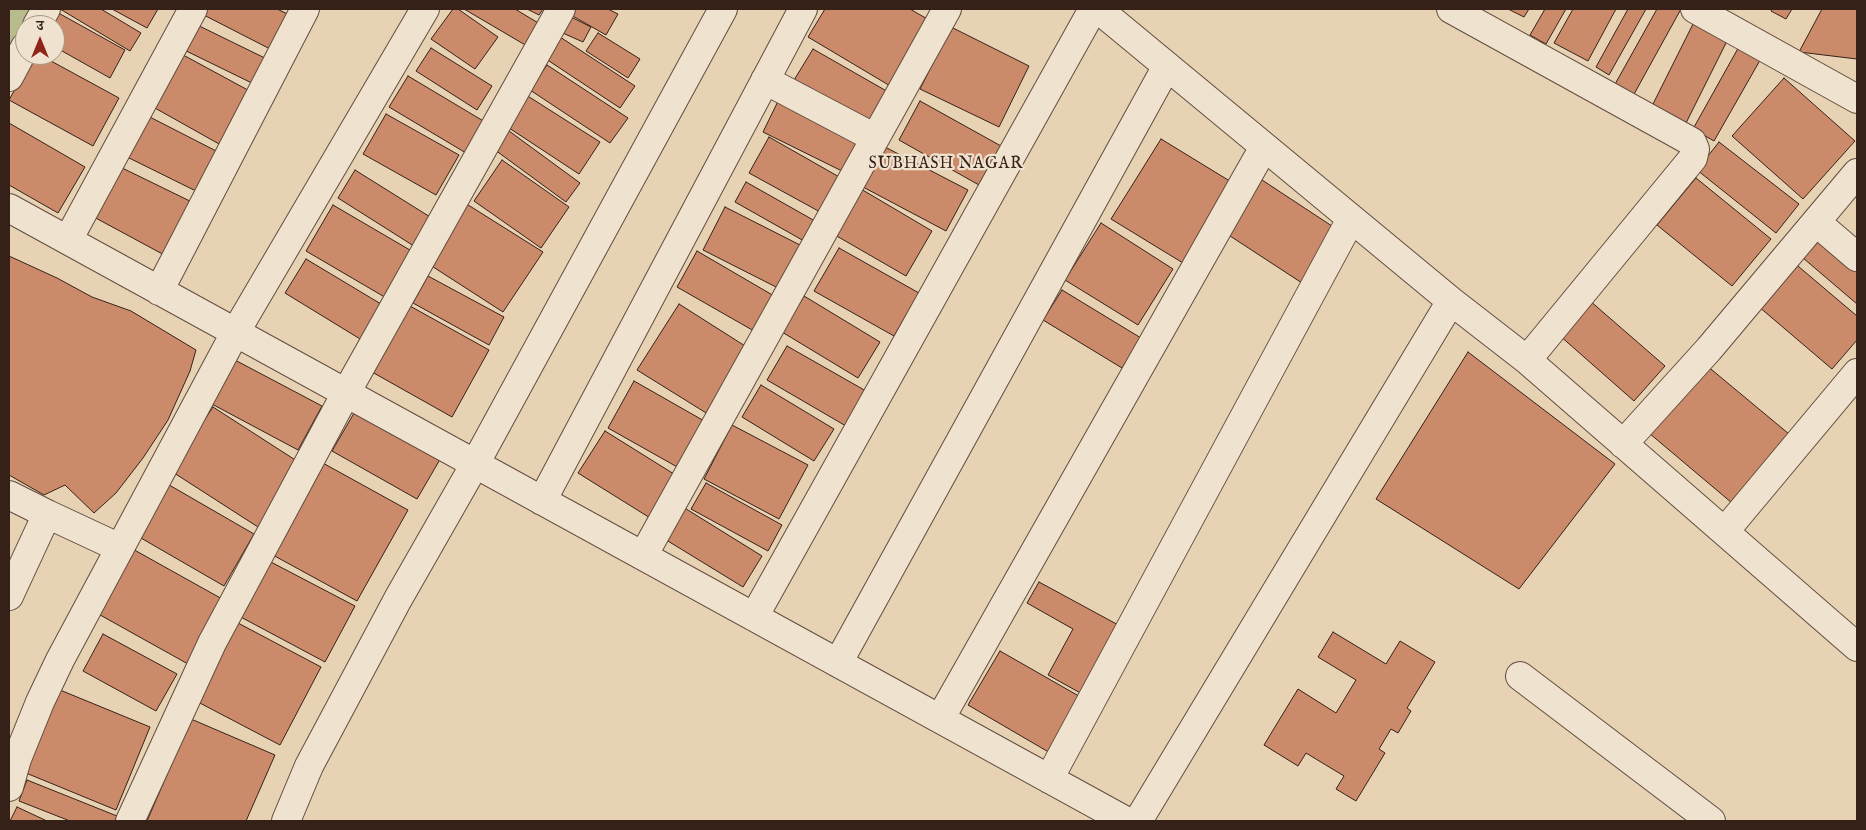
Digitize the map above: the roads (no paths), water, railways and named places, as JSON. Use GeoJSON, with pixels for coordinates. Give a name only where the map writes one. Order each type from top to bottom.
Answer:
{"type":"FeatureCollection","features":[{"type":"Feature","properties":{"kind":"street"},"geometry":{"type":"LineString","coordinates":[[68,240],[192,9]]}},
{"type":"Feature","properties":{"kind":"street"},"geometry":{"type":"LineString","coordinates":[[159,291],[305,9]]}},
{"type":"Feature","properties":{"kind":"street"},"geometry":{"type":"LineString","coordinates":[[9,787],[17,759],[40,702],[60,660],[235,333],[425,9]]}},
{"type":"Feature","properties":{"kind":"street"},"geometry":{"type":"LineString","coordinates":[[130,821],[212,643],[346,393],[561,9]]}},
{"type":"Feature","properties":{"kind":"street"},"geometry":{"type":"LineString","coordinates":[[286,821],[309,766],[398,599],[723,9]]}},
{"type":"Feature","properties":{"kind":"street"},"geometry":{"type":"LineString","coordinates":[[542,501],[802,9]]}},
{"type":"Feature","properties":{"kind":"street"},"geometry":{"type":"LineString","coordinates":[[643,556],[947,9]]}},
{"type":"Feature","properties":{"kind":"street"},"geometry":{"type":"LineString","coordinates":[[754,617],[1093,9]]}},
{"type":"Feature","properties":{"kind":"street"},"geometry":{"type":"LineString","coordinates":[[1098,9],[1451,301],[1527,360],[1857,647]]}},
{"type":"Feature","properties":{"kind":"street"},"geometry":{"type":"LineString","coordinates":[[1451,9],[1490,18],[1692,142],[1695,149],[1693,158],[1527,360]]}},
{"type":"Feature","properties":{"kind":"street"},"geometry":{"type":"LineString","coordinates":[[1695,9],[1857,100]]}},
{"type":"Feature","properties":{"kind":"street"},"geometry":{"type":"LineString","coordinates":[[9,77],[15,65]]}},
{"type":"Feature","properties":{"kind":"street"},"geometry":{"type":"LineString","coordinates":[[838,664],[1166,66]]}},
{"type":"Feature","properties":{"kind":"street"},"geometry":{"type":"LineString","coordinates":[[765,80],[875,138]]}},
{"type":"Feature","properties":{"kind":"street"},"geometry":{"type":"LineString","coordinates":[[940,719],[1264,147]]}},
{"type":"Feature","properties":{"kind":"street"},"geometry":{"type":"LineString","coordinates":[[1624,444],[1708,349],[1857,173]]}},
{"type":"Feature","properties":{"kind":"street"},"geometry":{"type":"LineString","coordinates":[[9,208],[1126,821]]}},
{"type":"Feature","properties":{"kind":"street"},"geometry":{"type":"LineString","coordinates":[[1049,778],[1351,219]]}},
{"type":"Feature","properties":{"kind":"street"},"geometry":{"type":"LineString","coordinates":[[1816,222],[1857,257]]}},
{"type":"Feature","properties":{"kind":"street"},"geometry":{"type":"LineString","coordinates":[[1138,821],[1451,301]]}},
{"type":"Feature","properties":{"kind":"street"},"geometry":{"type":"LineString","coordinates":[[1725,531],[1857,372]]}},
{"type":"Feature","properties":{"kind":"street"},"geometry":{"type":"LineString","coordinates":[[9,495],[120,548]]}},
{"type":"Feature","properties":{"kind":"street"},"geometry":{"type":"LineString","coordinates":[[9,596],[47,514]]}},
{"type":"Feature","properties":{"kind":"street"},"geometry":{"type":"LineString","coordinates":[[1520,676],[1711,821]]}},
{"type":"Feature","properties":{"kind":"district","name":"SUBHASH NAGAR"},"geometry":{"type":"Point","coordinates":[946,165]}}]}
